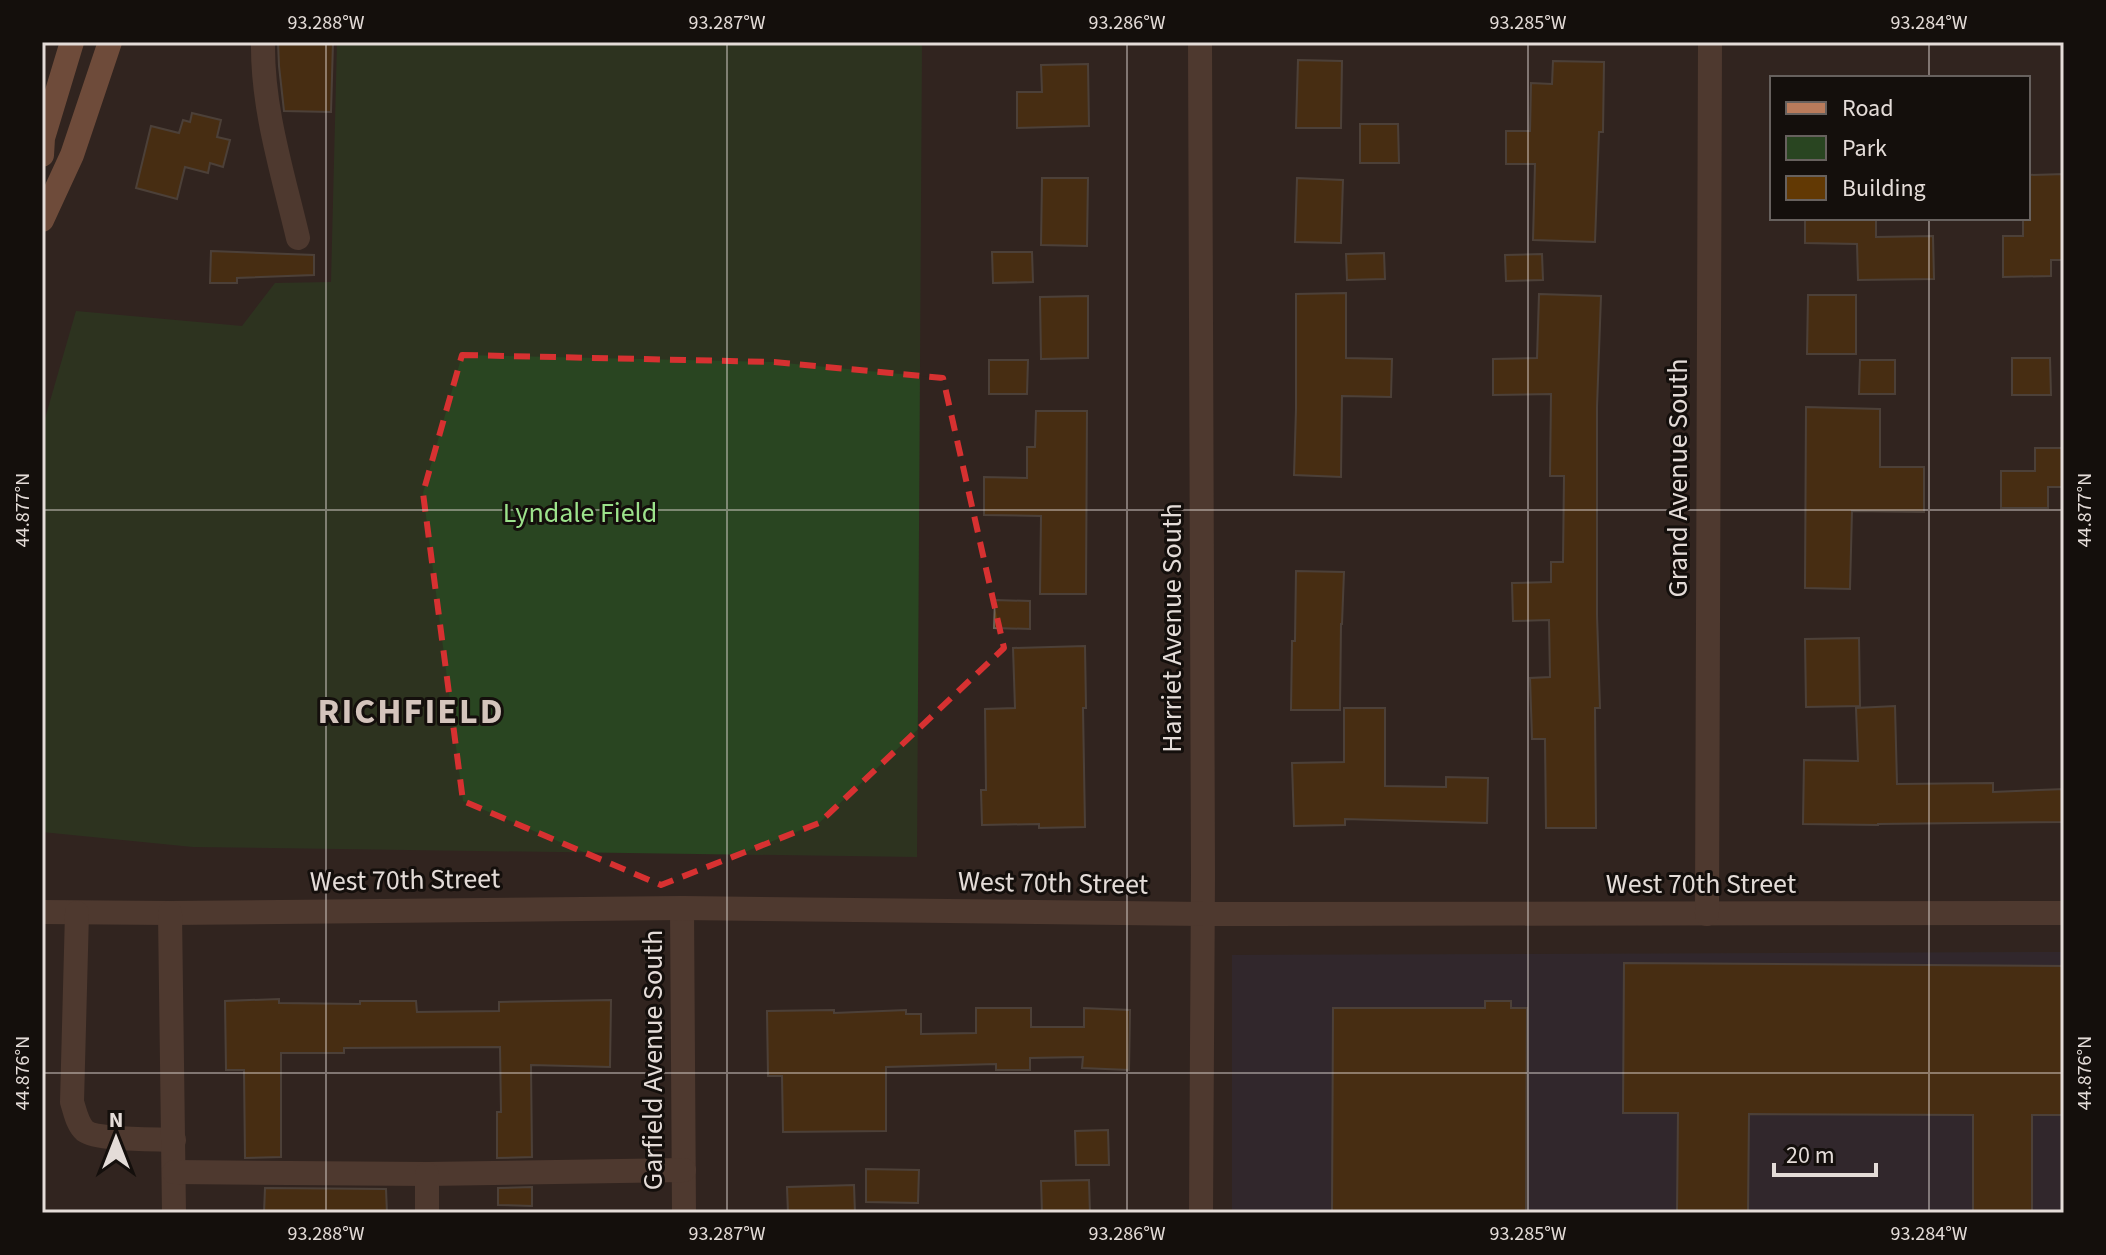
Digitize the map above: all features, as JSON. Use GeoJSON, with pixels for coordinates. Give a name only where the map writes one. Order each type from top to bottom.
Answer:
{"type":"FeatureCollection","features":[{"type":"Feature","properties":{"kind":"main road"},"geometry":{"type":"LineString","coordinates":[[42,155],[43,138],[72,42]]}},
{"type":"Feature","properties":{"kind":"main road"},"geometry":{"type":"LineString","coordinates":[[42,220],[72,155],[110,42]]}},
{"type":"Feature","properties":{"kind":"street"},"geometry":{"type":"LineString","coordinates":[[263,42],[263,70],[271,122],[298,238]]}},
{"type":"Feature","properties":{"kind":"street","name":"Harriet Avenue South"},"geometry":{"type":"LineString","coordinates":[[1200,42],[1201,1213]]}},
{"type":"Feature","properties":{"kind":"street","name":"Grand Avenue South"},"geometry":{"type":"LineString","coordinates":[[1707,914],[1710,42]]}},
{"type":"Feature","properties":{"kind":"street","name":"West 70th Street"},"geometry":{"type":"LineString","coordinates":[[42,912],[682,908],[1203,914],[2064,913]]}},
{"type":"Feature","properties":{"kind":"street","name":"Garfield Avenue South"},"geometry":{"type":"LineString","coordinates":[[682,908],[684,1213]]}},
{"type":"Feature","properties":{"kind":"street"},"geometry":{"type":"LineString","coordinates":[[77,913],[72,1102],[78,1122],[86,1132],[100,1136],[174,1140]]}},
{"type":"Feature","properties":{"kind":"street"},"geometry":{"type":"LineString","coordinates":[[170,913],[174,1213]]}},
{"type":"Feature","properties":{"kind":"street"},"geometry":{"type":"LineString","coordinates":[[174,1172],[427,1174],[684,1170]]}},
{"type":"Feature","properties":{"kind":"street"},"geometry":{"type":"LineString","coordinates":[[427,1174],[427,1213]]}},
{"type":"Feature","properties":{"kind":"highlighted area"},"geometry":{"type":"Polygon","coordinates":[[[462,355],[774,362],[943,378],[1004,648],[819,823],[661,885],[463,801],[423,493],[462,355]]]}},
{"type":"Feature","properties":{"kind":"shaded area"},"geometry":{"type":"Polygon","coordinates":[[[2064,952],[2064,1213],[1232,1213],[1232,955],[2064,952]]]}},
{"type":"Feature","properties":{"kind":"green space","name":"Lyndale Field"},"geometry":{"type":"Polygon","coordinates":[[[337,42],[922,42],[917,857],[193,847],[42,832],[42,429],[76,311],[242,326],[275,283],[331,282],[337,42]]]}},
{"type":"Feature","properties":{"kind":"building"},"geometry":{"type":"Polygon","coordinates":[[[278,42],[333,42],[331,112],[284,111],[278,42]]]}},
{"type":"Feature","properties":{"kind":"building"},"geometry":{"type":"Polygon","coordinates":[[[1298,60],[1342,61],[1341,128],[1296,128],[1298,60]]]}},
{"type":"Feature","properties":{"kind":"building"},"geometry":{"type":"Polygon","coordinates":[[[1553,61],[1604,62],[1603,132],[1599,132],[1595,242],[1533,240],[1535,164],[1506,164],[1506,131],[1530,131],[1531,83],[1552,84],[1553,61]]]}},
{"type":"Feature","properties":{"kind":"building"},"geometry":{"type":"Polygon","coordinates":[[[1088,64],[1089,126],[1017,128],[1017,92],[1042,92],[1041,65],[1088,64]]]}},
{"type":"Feature","properties":{"kind":"building"},"geometry":{"type":"Polygon","coordinates":[[[192,113],[221,120],[217,137],[230,140],[223,167],[210,163],[208,173],[185,167],[177,199],[136,188],[151,126],[179,133],[183,120],[190,122],[192,113]]]}},
{"type":"Feature","properties":{"kind":"building"},"geometry":{"type":"Polygon","coordinates":[[[1360,124],[1398,124],[1399,163],[1360,163],[1360,124]]]}},
{"type":"Feature","properties":{"kind":"building"},"geometry":{"type":"Polygon","coordinates":[[[2064,174],[2064,260],[2051,260],[2051,276],[2003,277],[2003,236],[2023,236],[2023,220],[2030,220],[2030,175],[2064,174]]]}},
{"type":"Feature","properties":{"kind":"building"},"geometry":{"type":"Polygon","coordinates":[[[1042,178],[1088,178],[1087,246],[1041,245],[1042,178]]]}},
{"type":"Feature","properties":{"kind":"building"},"geometry":{"type":"Polygon","coordinates":[[[1297,178],[1343,180],[1341,243],[1295,242],[1297,178]]]}},
{"type":"Feature","properties":{"kind":"building"},"geometry":{"type":"Polygon","coordinates":[[[1805,220],[1876,220],[1876,237],[1933,236],[1934,279],[1858,280],[1857,244],[1805,243],[1805,220]]]}},
{"type":"Feature","properties":{"kind":"building"},"geometry":{"type":"Polygon","coordinates":[[[211,251],[314,255],[314,275],[237,278],[237,283],[210,283],[211,251]]]}},
{"type":"Feature","properties":{"kind":"building"},"geometry":{"type":"Polygon","coordinates":[[[992,252],[1032,252],[1033,282],[993,283],[992,252]]]}},
{"type":"Feature","properties":{"kind":"building"},"geometry":{"type":"Polygon","coordinates":[[[1384,253],[1385,279],[1347,280],[1346,254],[1384,253]]]}},
{"type":"Feature","properties":{"kind":"building"},"geometry":{"type":"Polygon","coordinates":[[[1542,254],[1543,280],[1506,281],[1505,255],[1542,254]]]}},
{"type":"Feature","properties":{"kind":"building"},"geometry":{"type":"Polygon","coordinates":[[[1346,293],[1346,358],[1392,359],[1391,397],[1342,396],[1341,477],[1294,475],[1296,294],[1346,293]]]}},
{"type":"Feature","properties":{"kind":"building"},"geometry":{"type":"Polygon","coordinates":[[[1539,294],[1601,296],[1597,407],[1600,708],[1595,708],[1596,828],[1546,828],[1545,739],[1532,739],[1530,678],[1550,677],[1549,620],[1513,621],[1512,583],[1551,582],[1551,562],[1563,562],[1564,476],[1550,476],[1551,394],[1493,395],[1493,359],[1537,358],[1539,294]]]}},
{"type":"Feature","properties":{"kind":"building"},"geometry":{"type":"Polygon","coordinates":[[[1808,295],[1856,295],[1856,354],[1807,354],[1808,295]]]}},
{"type":"Feature","properties":{"kind":"building"},"geometry":{"type":"Polygon","coordinates":[[[1088,296],[1088,358],[1041,359],[1040,297],[1088,296]]]}},
{"type":"Feature","properties":{"kind":"building"},"geometry":{"type":"Polygon","coordinates":[[[2012,358],[2050,358],[2051,395],[2012,395],[2012,358]]]}},
{"type":"Feature","properties":{"kind":"building"},"geometry":{"type":"Polygon","coordinates":[[[989,360],[1028,360],[1027,394],[989,394],[989,360]]]}},
{"type":"Feature","properties":{"kind":"building"},"geometry":{"type":"Polygon","coordinates":[[[1860,360],[1895,360],[1895,394],[1859,394],[1860,360]]]}},
{"type":"Feature","properties":{"kind":"building"},"geometry":{"type":"Polygon","coordinates":[[[1806,407],[1880,409],[1880,467],[1924,467],[1924,512],[1852,511],[1850,589],[1805,588],[1806,407]]]}},
{"type":"Feature","properties":{"kind":"building"},"geometry":{"type":"Polygon","coordinates":[[[1036,411],[1087,411],[1086,594],[1040,594],[1041,516],[984,515],[984,477],[1027,478],[1027,447],[1035,447],[1036,411]]]}},
{"type":"Feature","properties":{"kind":"building"},"geometry":{"type":"Polygon","coordinates":[[[2035,448],[2064,448],[2064,487],[2048,487],[2048,508],[2001,508],[2001,471],[2035,471],[2035,448]]]}},
{"type":"Feature","properties":{"kind":"building"},"geometry":{"type":"Polygon","coordinates":[[[1296,571],[1344,572],[1340,710],[1291,710],[1296,571]]]}},
{"type":"Feature","properties":{"kind":"building"},"geometry":{"type":"Polygon","coordinates":[[[995,600],[1030,601],[1030,629],[994,628],[995,600]]]}},
{"type":"Feature","properties":{"kind":"building"},"geometry":{"type":"Polygon","coordinates":[[[1859,638],[1860,706],[1806,707],[1805,639],[1859,638]]]}},
{"type":"Feature","properties":{"kind":"building"},"geometry":{"type":"Polygon","coordinates":[[[1085,646],[1085,827],[982,825],[981,790],[986,790],[985,709],[1015,708],[1013,648],[1085,646]]]}},
{"type":"Feature","properties":{"kind":"building"},"geometry":{"type":"Polygon","coordinates":[[[1895,706],[1897,784],[1993,783],[1993,792],[2064,789],[2064,822],[1803,824],[1804,760],[1858,761],[1856,708],[1895,706]]]}},
{"type":"Feature","properties":{"kind":"building"},"geometry":{"type":"Polygon","coordinates":[[[1344,708],[1385,708],[1385,786],[1446,787],[1446,777],[1488,778],[1487,823],[1345,819],[1345,825],[1294,826],[1292,763],[1344,762],[1344,708]]]}},
{"type":"Feature","properties":{"kind":"building"},"geometry":{"type":"Polygon","coordinates":[[[1624,963],[2064,966],[2064,1115],[2032,1115],[2032,1213],[1973,1213],[1973,1115],[1749,1114],[1748,1213],[1677,1213],[1678,1113],[1623,1113],[1624,963]]]}},
{"type":"Feature","properties":{"kind":"building"},"geometry":{"type":"Polygon","coordinates":[[[279,999],[279,1003],[416,1001],[417,1012],[499,1011],[499,1002],[611,1000],[610,1067],[531,1065],[532,1157],[497,1158],[497,1112],[501,1112],[500,1047],[344,1048],[344,1053],[281,1053],[281,1157],[245,1158],[244,1070],[226,1070],[225,1001],[279,999]]]}},
{"type":"Feature","properties":{"kind":"building"},"geometry":{"type":"Polygon","coordinates":[[[1485,1001],[1511,1001],[1511,1008],[1527,1008],[1526,1213],[1332,1213],[1333,1008],[1485,1008],[1485,1001]]]}},
{"type":"Feature","properties":{"kind":"building"},"geometry":{"type":"Polygon","coordinates":[[[976,1008],[1031,1008],[1031,1027],[1084,1027],[1084,1008],[1130,1010],[1129,1070],[1082,1068],[1083,1057],[1030,1058],[1030,1070],[996,1070],[996,1064],[886,1067],[886,1131],[783,1132],[782,1076],[768,1076],[767,1011],[834,1010],[834,1013],[906,1010],[906,1014],[921,1014],[921,1034],[976,1033],[976,1008]]]}},
{"type":"Feature","properties":{"kind":"building"},"geometry":{"type":"Polygon","coordinates":[[[1108,1130],[1109,1165],[1076,1165],[1075,1131],[1108,1130]]]}},
{"type":"Feature","properties":{"kind":"building"},"geometry":{"type":"Polygon","coordinates":[[[866,1169],[919,1170],[918,1203],[866,1202],[866,1169]]]}},
{"type":"Feature","properties":{"kind":"building"},"geometry":{"type":"Polygon","coordinates":[[[1089,1180],[1090,1213],[1042,1213],[1041,1181],[1089,1180]]]}},
{"type":"Feature","properties":{"kind":"building"},"geometry":{"type":"Polygon","coordinates":[[[854,1185],[855,1213],[788,1213],[787,1187],[854,1185]]]}},
{"type":"Feature","properties":{"kind":"building"},"geometry":{"type":"Polygon","coordinates":[[[532,1187],[532,1206],[498,1205],[498,1188],[532,1187]]]}},
{"type":"Feature","properties":{"kind":"building"},"geometry":{"type":"Polygon","coordinates":[[[265,1188],[386,1189],[387,1213],[264,1213],[265,1188]]]}},
{"type":"Feature","properties":{"kind":"district","name":"RICHFIELD"},"geometry":{"type":"Point","coordinates":[411,711]}}]}
